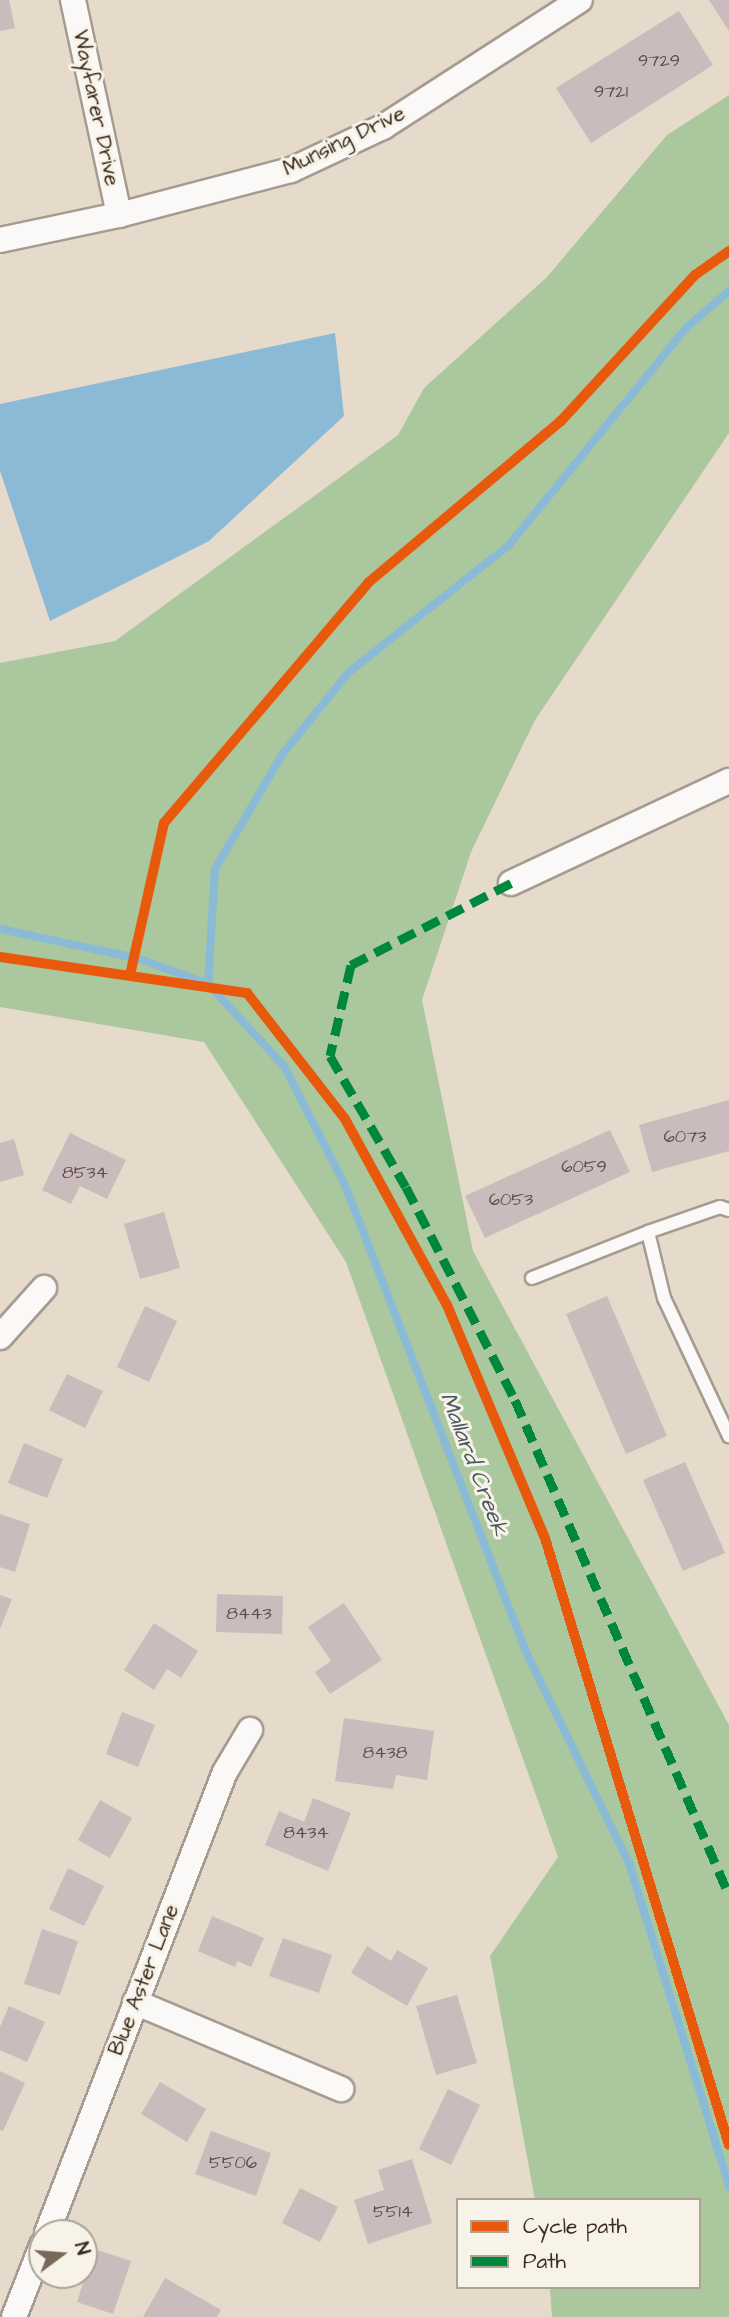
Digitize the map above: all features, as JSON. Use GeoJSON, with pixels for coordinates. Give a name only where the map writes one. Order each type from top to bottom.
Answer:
{"type":"FeatureCollection","features":[{"type":"Feature","properties":{"kind":"street","name":"Wayfarer Drive"},"geometry":{"type":"LineString","coordinates":[[73,0],[119,215]]}},
{"type":"Feature","properties":{"kind":"street","name":"Munsing Drive"},"geometry":{"type":"LineString","coordinates":[[0,240],[119,215],[291,170],[383,127],[580,0]]}},
{"type":"Feature","properties":{"kind":"street"},"geometry":{"type":"LineString","coordinates":[[511,883],[729,781]]}},
{"type":"Feature","properties":{"kind":"street"},"geometry":{"type":"LineString","coordinates":[[0,1337],[44,1288]]}},
{"type":"Feature","properties":{"kind":"street","name":"Blue Aster Lane"},"geometry":{"type":"LineString","coordinates":[[52,2219],[225,1772],[250,1730]]}},
{"type":"Feature","properties":{"kind":"street"},"geometry":{"type":"LineString","coordinates":[[135,2002],[341,2089]]}},
{"type":"Feature","properties":{"kind":"street"},"geometry":{"type":"LineString","coordinates":[[14,2317],[28,2281]]}},
{"type":"Feature","properties":{"kind":"lane"},"geometry":{"type":"LineString","coordinates":[[531,1278],[720,1207],[729,1210]]}},
{"type":"Feature","properties":{"kind":"lane"},"geometry":{"type":"LineString","coordinates":[[648,1232],[664,1298],[729,1436]]}},
{"type":"Feature","properties":{"kind":"green space"},"geometry":{"type":"Polygon","coordinates":[[[729,95],[729,433],[535,720],[471,852],[422,1000],[473,1251],[729,1725],[729,2317],[552,2317],[550,2289],[701,2289],[701,2198],[535,2198],[490,1956],[558,1857],[346,1262],[204,1042],[0,1007],[0,663],[115,641],[398,435],[424,388],[547,277],[667,135],[729,95]]]}},
{"type":"Feature","properties":{"kind":"water"},"geometry":{"type":"Polygon","coordinates":[[[335,333],[344,416],[209,541],[50,621],[0,471],[0,404],[335,333]]]}},
{"type":"Feature","properties":{"kind":"building"},"geometry":{"type":"Polygon","coordinates":[[[0,0],[9,0],[15,28],[0,31],[0,0]]]}},
{"type":"Feature","properties":{"kind":"building"},"geometry":{"type":"Polygon","coordinates":[[[709,0],[729,0],[729,31],[709,0]]]}},
{"type":"Feature","properties":{"kind":"building"},"geometry":{"type":"Polygon","coordinates":[[[679,11],[713,65],[591,143],[556,88],[679,11]]]}},
{"type":"Feature","properties":{"kind":"building"},"geometry":{"type":"Polygon","coordinates":[[[729,1100],[729,1151],[652,1172],[639,1125],[729,1100]]]}},
{"type":"Feature","properties":{"kind":"building"},"geometry":{"type":"Polygon","coordinates":[[[610,1130],[630,1172],[485,1238],[465,1196],[610,1130]]]}},
{"type":"Feature","properties":{"kind":"building"},"geometry":{"type":"Polygon","coordinates":[[[70,1133],[126,1160],[107,1199],[80,1186],[71,1204],[42,1190],[70,1133]]]}},
{"type":"Feature","properties":{"kind":"building"},"geometry":{"type":"Polygon","coordinates":[[[14,1139],[24,1175],[0,1182],[0,1143],[14,1139]]]}},
{"type":"Feature","properties":{"kind":"building"},"geometry":{"type":"Polygon","coordinates":[[[164,1212],[180,1268],[140,1279],[124,1224],[164,1212]]]}},
{"type":"Feature","properties":{"kind":"building"},"geometry":{"type":"Polygon","coordinates":[[[607,1296],[667,1436],[626,1454],[566,1314],[607,1296]]]}},
{"type":"Feature","properties":{"kind":"building"},"geometry":{"type":"Polygon","coordinates":[[[145,1306],[177,1321],[149,1382],[117,1367],[145,1306]]]}},
{"type":"Feature","properties":{"kind":"building"},"geometry":{"type":"Polygon","coordinates":[[[67,1374],[103,1391],[85,1428],[49,1410],[67,1374]]]}},
{"type":"Feature","properties":{"kind":"building"},"geometry":{"type":"Polygon","coordinates":[[[24,1443],[63,1459],[47,1498],[8,1483],[24,1443]]]}},
{"type":"Feature","properties":{"kind":"building"},"geometry":{"type":"Polygon","coordinates":[[[685,1462],[725,1553],[683,1571],[643,1480],[685,1462]]]}},
{"type":"Feature","properties":{"kind":"building"},"geometry":{"type":"Polygon","coordinates":[[[0,1514],[30,1524],[15,1572],[0,1567],[0,1514]]]}},
{"type":"Feature","properties":{"kind":"building"},"geometry":{"type":"Polygon","coordinates":[[[217,1594],[283,1596],[282,1634],[216,1632],[217,1594]]]}},
{"type":"Feature","properties":{"kind":"building"},"geometry":{"type":"Polygon","coordinates":[[[0,1595],[12,1599],[0,1629],[0,1595]]]}},
{"type":"Feature","properties":{"kind":"building"},"geometry":{"type":"Polygon","coordinates":[[[344,1603],[382,1660],[330,1694],[315,1672],[331,1661],[308,1627],[344,1603]]]}},
{"type":"Feature","properties":{"kind":"building"},"geometry":{"type":"Polygon","coordinates":[[[154,1623],[198,1651],[181,1678],[167,1669],[154,1690],[124,1670],[154,1623]]]}},
{"type":"Feature","properties":{"kind":"building"},"geometry":{"type":"Polygon","coordinates":[[[122,1712],[155,1725],[138,1767],[106,1754],[122,1712]]]}},
{"type":"Feature","properties":{"kind":"building"},"geometry":{"type":"Polygon","coordinates":[[[344,1718],[434,1731],[427,1780],[396,1775],[393,1789],[335,1781],[344,1718]]]}},
{"type":"Feature","properties":{"kind":"building"},"geometry":{"type":"Polygon","coordinates":[[[313,1798],[351,1813],[328,1871],[265,1845],[279,1811],[304,1822],[313,1798]]]}},
{"type":"Feature","properties":{"kind":"building"},"geometry":{"type":"Polygon","coordinates":[[[100,1800],[132,1818],[110,1858],[78,1840],[100,1800]]]}},
{"type":"Feature","properties":{"kind":"building"},"geometry":{"type":"Polygon","coordinates":[[[68,1868],[104,1886],[84,1926],[49,1909],[68,1868]]]}},
{"type":"Feature","properties":{"kind":"building"},"geometry":{"type":"Polygon","coordinates":[[[212,1916],[264,1938],[251,1967],[238,1961],[235,1967],[198,1951],[212,1916]]]}},
{"type":"Feature","properties":{"kind":"building"},"geometry":{"type":"Polygon","coordinates":[[[42,1929],[78,1941],[60,1995],[24,1984],[42,1929]]]}},
{"type":"Feature","properties":{"kind":"building"},"geometry":{"type":"Polygon","coordinates":[[[283,1938],[332,1955],[319,1993],[269,1976],[283,1938]]]}},
{"type":"Feature","properties":{"kind":"building"},"geometry":{"type":"Polygon","coordinates":[[[367,1946],[391,1961],[397,1950],[428,1968],[407,2006],[351,1973],[367,1946]]]}},
{"type":"Feature","properties":{"kind":"building"},"geometry":{"type":"Polygon","coordinates":[[[457,1995],[477,2063],[436,2075],[416,2006],[457,1995]]]}},
{"type":"Feature","properties":{"kind":"building"},"geometry":{"type":"Polygon","coordinates":[[[9,2006],[45,2022],[27,2062],[0,2050],[0,2027],[9,2006]]]}},
{"type":"Feature","properties":{"kind":"building"},"geometry":{"type":"Polygon","coordinates":[[[0,2071],[25,2083],[3,2131],[0,2130],[0,2071]]]}},
{"type":"Feature","properties":{"kind":"building"},"geometry":{"type":"Polygon","coordinates":[[[160,2082],[206,2109],[187,2142],[141,2114],[160,2082]]]}},
{"type":"Feature","properties":{"kind":"building"},"geometry":{"type":"Polygon","coordinates":[[[448,2089],[480,2105],[451,2165],[419,2149],[448,2089]]]}},
{"type":"Feature","properties":{"kind":"building"},"geometry":{"type":"Polygon","coordinates":[[[211,2131],[271,2153],[256,2196],[195,2174],[211,2131]]]}},
{"type":"Feature","properties":{"kind":"building"},"geometry":{"type":"Polygon","coordinates":[[[412,2159],[432,2223],[368,2244],[354,2200],[384,2190],[378,2170],[412,2159]]]}},
{"type":"Feature","properties":{"kind":"building"},"geometry":{"type":"Polygon","coordinates":[[[300,2188],[338,2207],[320,2242],[282,2223],[300,2188]]]}},
{"type":"Feature","properties":{"kind":"building"},"geometry":{"type":"Polygon","coordinates":[[[98,2250],[131,2261],[113,2314],[77,2302],[81,2289],[98,2289],[98,2250]]]}},
{"type":"Feature","properties":{"kind":"building"},"geometry":{"type":"Polygon","coordinates":[[[165,2278],[221,2310],[217,2317],[143,2317],[165,2278]]]}},
{"type":"Feature","properties":{"kind":"waterway"},"geometry":{"type":"LineString","coordinates":[[208,984],[215,869],[282,755],[348,673],[509,545],[686,328],[729,291]]}},
{"type":"Feature","properties":{"kind":"waterway","name":"Mallard Creek"},"geometry":{"type":"LineString","coordinates":[[0,929],[140,959],[208,984],[284,1066],[345,1185],[525,1650],[629,1863],[729,2187]]}},
{"type":"Feature","properties":{"kind":"marked path"},"geometry":{"type":"LineString","coordinates":[[511,883],[351,965],[330,1056],[406,1187],[515,1400],[729,1895]]}},
{"type":"Feature","properties":{"kind":"cycle path"},"geometry":{"type":"LineString","coordinates":[[130,975],[164,823],[369,582],[561,421],[695,275],[729,251]]}},
{"type":"Feature","properties":{"kind":"cycle path"},"geometry":{"type":"LineString","coordinates":[[0,957],[247,993],[345,1119],[447,1305],[545,1538],[729,2145]]}}]}
